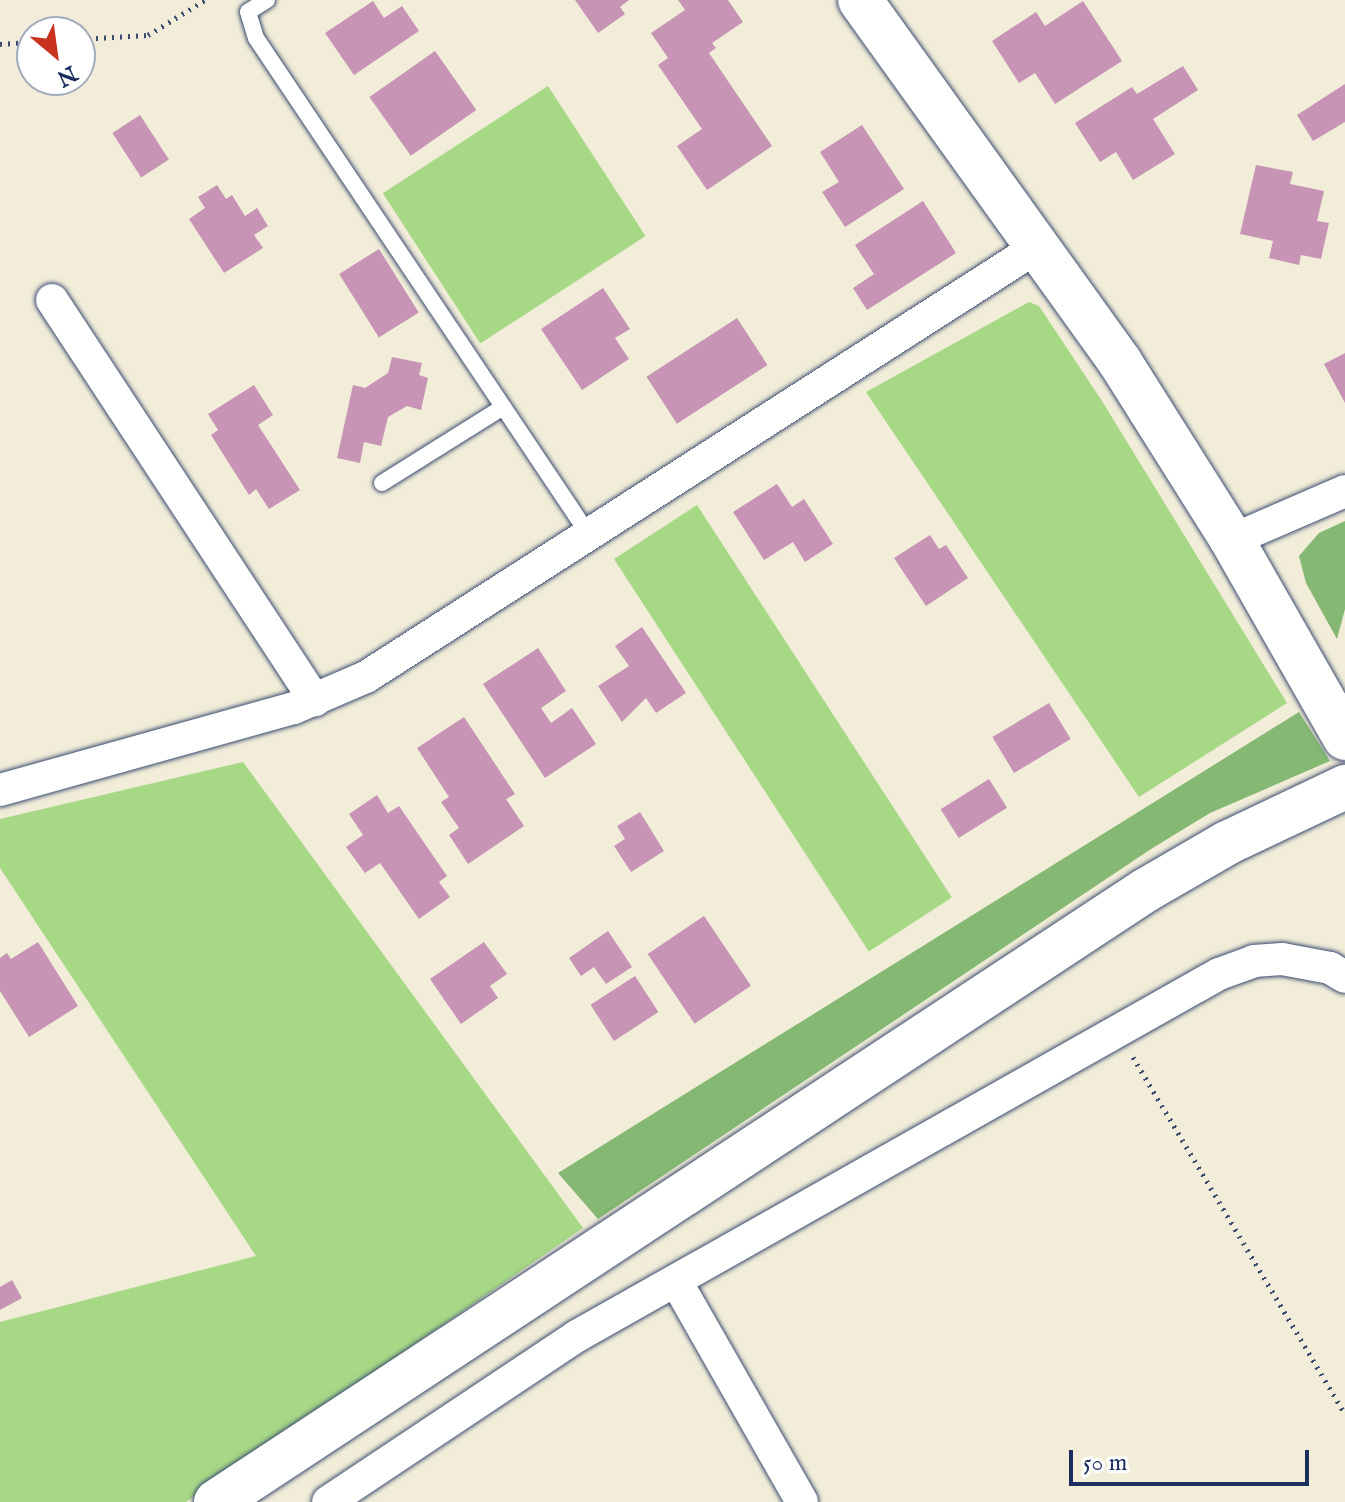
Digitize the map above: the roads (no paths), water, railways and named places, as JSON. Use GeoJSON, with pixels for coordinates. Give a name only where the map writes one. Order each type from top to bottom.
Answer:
{"type":"FeatureCollection","features":[{"type":"Feature","properties":{"kind":"main road"},"geometry":{"type":"LineString","coordinates":[[860,0],[1120,362],[1232,540],[1345,738]]}},
{"type":"Feature","properties":{"kind":"main road"},"geometry":{"type":"LineString","coordinates":[[216,1502],[1146,890],[1227,843],[1345,787]]}},
{"type":"Feature","properties":{"kind":"street"},"geometry":{"type":"LineString","coordinates":[[0,790],[315,700],[396,659],[1039,246]]}},
{"type":"Feature","properties":{"kind":"street"},"geometry":{"type":"LineString","coordinates":[[52,300],[315,700]]}},
{"type":"Feature","properties":{"kind":"street"},"geometry":{"type":"LineString","coordinates":[[1232,540],[1345,491]]}},
{"type":"Feature","properties":{"kind":"street"},"geometry":{"type":"LineString","coordinates":[[328,1502],[577,1336],[1219,974],[1254,961],[1310,963],[1345,977]]}},
{"type":"Feature","properties":{"kind":"street"},"geometry":{"type":"LineString","coordinates":[[676,1281],[802,1502]]}},
{"type":"Feature","properties":{"kind":"lane"},"geometry":{"type":"LineString","coordinates":[[267,0],[248,12],[256,38],[589,535]]}},
{"type":"Feature","properties":{"kind":"lane"},"geometry":{"type":"LineString","coordinates":[[382,483],[503,407]]}}]}
